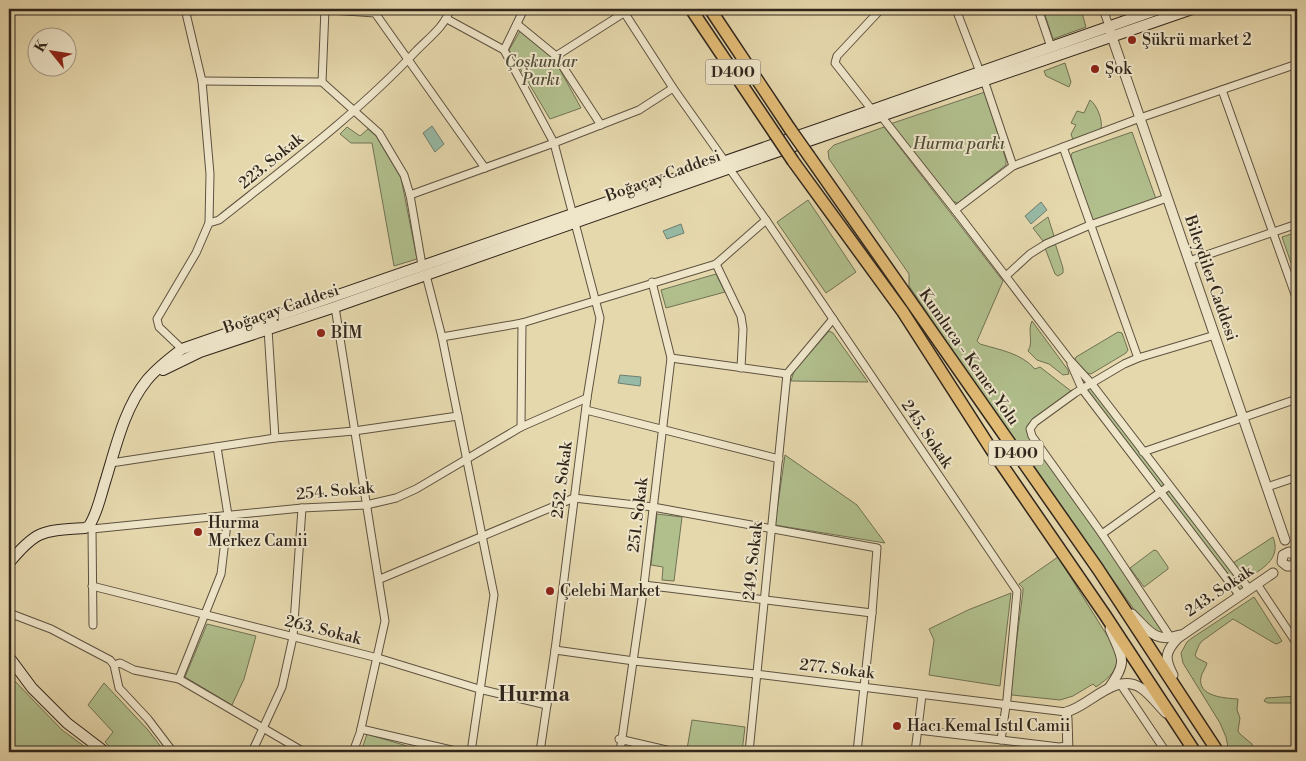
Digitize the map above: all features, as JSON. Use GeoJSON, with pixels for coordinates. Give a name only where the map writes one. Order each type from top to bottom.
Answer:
{"type":"FeatureCollection","features":[{"type":"Feature","properties":{"kind":"highway","name":"Kumluca - Kemer Yolu"},"geometry":{"type":"LineString","coordinates":[[691,9],[775,134],[903,312],[991,449],[1105,615],[1195,752]]}},
{"type":"Feature","properties":{"kind":"highway","name":"Kumluca - Kemer Yolu"},"geometry":{"type":"LineString","coordinates":[[710,9],[790,129],[1098,568],[1218,752]]}},
{"type":"Feature","properties":{"kind":"main road","name":"Boğaçay Caddesi"},"geometry":{"type":"LineString","coordinates":[[91,527],[111,463],[136,396],[147,380],[182,349],[573,219],[872,110],[982,76],[1110,31],[1159,9]]}},
{"type":"Feature","properties":{"kind":"main road","name":"Boğaçay Caddesi"},"geometry":{"type":"LineString","coordinates":[[726,164],[881,116],[1051,47],[1192,9]]}},
{"type":"Feature","properties":{"kind":"main road","name":"Boğaçay Caddesi"},"geometry":{"type":"LineString","coordinates":[[147,380],[168,367],[200,352],[335,307],[424,270]]}},
{"type":"Feature","properties":{"kind":"main road"},"geometry":{"type":"LineString","coordinates":[[9,563],[29,541],[42,533],[91,527]]}},
{"type":"Feature","properties":{"kind":"main road"},"geometry":{"type":"LineString","coordinates":[[9,658],[32,688],[66,723],[105,752]]}},
{"type":"Feature","properties":{"kind":"street"},"geometry":{"type":"LineString","coordinates":[[182,349],[159,327],[158,319],[196,254],[210,223],[210,174],[202,81],[185,10],[222,9]]}},
{"type":"Feature","properties":{"kind":"street"},"geometry":{"type":"LineString","coordinates":[[316,9],[376,11],[408,61],[485,168]]}},
{"type":"Feature","properties":{"kind":"street"},"geometry":{"type":"LineString","coordinates":[[322,82],[325,9]]}},
{"type":"Feature","properties":{"kind":"street","name":"223. Sokak"},"geometry":{"type":"LineString","coordinates":[[210,223],[219,220],[355,111],[408,61],[447,19],[450,9]]}},
{"type":"Feature","properties":{"kind":"street"},"geometry":{"type":"LineString","coordinates":[[447,19],[504,50],[524,9]]}},
{"type":"Feature","properties":{"kind":"street"},"geometry":{"type":"LineString","coordinates":[[872,110],[835,63],[837,56],[881,9]]}},
{"type":"Feature","properties":{"kind":"street"},"geometry":{"type":"LineString","coordinates":[[953,9],[957,12],[982,76],[1012,166]]}},
{"type":"Feature","properties":{"kind":"street"},"geometry":{"type":"LineString","coordinates":[[1038,9],[1051,47]]}},
{"type":"Feature","properties":{"kind":"street"},"geometry":{"type":"LineString","coordinates":[[1103,9],[1110,31]]}},
{"type":"Feature","properties":{"kind":"street"},"geometry":{"type":"LineString","coordinates":[[1293,9],[1297,20]]}},
{"type":"Feature","properties":{"kind":"street"},"geometry":{"type":"LineString","coordinates":[[556,56],[626,10]]}},
{"type":"Feature","properties":{"kind":"street","name":"245. Sokak"},"geometry":{"type":"LineString","coordinates":[[626,10],[673,88],[766,220],[1017,591],[1001,740]]}},
{"type":"Feature","properties":{"kind":"street"},"geometry":{"type":"LineString","coordinates":[[517,24],[556,56],[601,125]]}},
{"type":"Feature","properties":{"kind":"street","name":"Bileydiler Caddesi"},"geometry":{"type":"LineString","coordinates":[[1110,31],[1291,560]]}},
{"type":"Feature","properties":{"kind":"street","name":"252. Sokak"},"geometry":{"type":"LineString","coordinates":[[504,50],[554,143],[600,318],[587,398],[540,752]]}},
{"type":"Feature","properties":{"kind":"street"},"geometry":{"type":"LineString","coordinates":[[955,210],[1012,166],[1140,118],[1297,64]]}},
{"type":"Feature","properties":{"kind":"street"},"geometry":{"type":"LineString","coordinates":[[202,81],[322,82],[379,133],[404,175],[410,195],[424,270],[442,337],[494,596],[471,752]]}},
{"type":"Feature","properties":{"kind":"street"},"geometry":{"type":"LineString","coordinates":[[410,195],[639,110],[673,88]]}},
{"type":"Feature","properties":{"kind":"street"},"geometry":{"type":"LineString","coordinates":[[1222,90],[1297,300]]}},
{"type":"Feature","properties":{"kind":"street"},"geometry":{"type":"LineString","coordinates":[[881,116],[1068,359],[1091,384],[1169,486],[1253,587],[1297,644]]}},
{"type":"Feature","properties":{"kind":"street"},"geometry":{"type":"LineString","coordinates":[[1063,147],[1138,358]]}},
{"type":"Feature","properties":{"kind":"street"},"geometry":{"type":"LineString","coordinates":[[1006,276],[1042,246],[1090,225],[1167,198]]}},
{"type":"Feature","properties":{"kind":"street"},"geometry":{"type":"LineString","coordinates":[[442,337],[522,322],[716,264],[766,220]]}},
{"type":"Feature","properties":{"kind":"street"},"geometry":{"type":"LineString","coordinates":[[1189,261],[1297,224]]}},
{"type":"Feature","properties":{"kind":"street"},"geometry":{"type":"LineString","coordinates":[[716,264],[741,316],[744,329],[741,368]]}},
{"type":"Feature","properties":{"kind":"street","name":"251. Sokak"},"geometry":{"type":"LineString","coordinates":[[620,752],[620,739],[634,661],[644,584],[671,358],[652,282]]}},
{"type":"Feature","properties":{"kind":"street"},"geometry":{"type":"LineString","coordinates":[[335,307],[366,505],[380,579],[385,621],[361,729],[353,752]]}},
{"type":"Feature","properties":{"kind":"street"},"geometry":{"type":"LineString","coordinates":[[671,358],[787,374],[833,319]]}},
{"type":"Feature","properties":{"kind":"street"},"geometry":{"type":"LineString","coordinates":[[521,428],[522,322]]}},
{"type":"Feature","properties":{"kind":"street"},"geometry":{"type":"LineString","coordinates":[[268,329],[275,438]]}},
{"type":"Feature","properties":{"kind":"street"},"geometry":{"type":"LineString","coordinates":[[1171,638],[1102,534],[1030,432],[1030,429],[1035,422],[1082,389],[1118,367],[1138,358],[1215,335]]}},
{"type":"Feature","properties":{"kind":"street"},"geometry":{"type":"LineString","coordinates":[[1068,359],[1082,389],[1240,596]]}},
{"type":"Feature","properties":{"kind":"street","name":"249. Sokak"},"geometry":{"type":"LineString","coordinates":[[748,752],[787,374]]}},
{"type":"Feature","properties":{"kind":"street","name":"254. Sokak"},"geometry":{"type":"LineString","coordinates":[[91,527],[302,508],[366,505],[396,498],[416,489],[521,428],[587,398]]}},
{"type":"Feature","properties":{"kind":"street"},"geometry":{"type":"LineString","coordinates":[[1144,452],[1297,399]]}},
{"type":"Feature","properties":{"kind":"street"},"geometry":{"type":"LineString","coordinates":[[586,410],[779,459]]}},
{"type":"Feature","properties":{"kind":"street"},"geometry":{"type":"LineString","coordinates":[[111,463],[275,438],[354,431],[458,416]]}},
{"type":"Feature","properties":{"kind":"street"},"geometry":{"type":"LineString","coordinates":[[179,679],[221,574],[228,516],[217,447]]}},
{"type":"Feature","properties":{"kind":"street"},"geometry":{"type":"LineString","coordinates":[[1266,487],[1297,477]]}},
{"type":"Feature","properties":{"kind":"street"},"geometry":{"type":"LineString","coordinates":[[1102,534],[1169,486]]}},
{"type":"Feature","properties":{"kind":"street"},"geometry":{"type":"LineString","coordinates":[[380,579],[574,498],[653,507],[877,548],[857,752]]}},
{"type":"Feature","properties":{"kind":"street"},"geometry":{"type":"LineString","coordinates":[[252,752],[282,687],[293,637],[302,508]]}},
{"type":"Feature","properties":{"kind":"street"},"geometry":{"type":"LineString","coordinates":[[91,527],[93,625]]}},
{"type":"Feature","properties":{"kind":"street","name":"243. Sokak"},"geometry":{"type":"LineString","coordinates":[[1182,634],[1291,560]]}},
{"type":"Feature","properties":{"kind":"street"},"geometry":{"type":"LineString","coordinates":[[644,584],[872,612]]}},
{"type":"Feature","properties":{"kind":"street","name":"263. Sokak"},"geometry":{"type":"LineString","coordinates":[[92,586],[378,658],[480,689],[547,705]]}},
{"type":"Feature","properties":{"kind":"street"},"geometry":{"type":"LineString","coordinates":[[1126,610],[1152,634],[1162,638],[1171,638],[1182,634]]}},
{"type":"Feature","properties":{"kind":"street"},"geometry":{"type":"LineString","coordinates":[[9,613],[52,629],[110,660],[114,666],[119,688],[148,719],[173,752]]}},
{"type":"Feature","properties":{"kind":"street"},"geometry":{"type":"LineString","coordinates":[[1105,615],[1122,659],[1120,673],[1109,688]]}},
{"type":"Feature","properties":{"kind":"street"},"geometry":{"type":"LineString","coordinates":[[1175,685],[1166,658],[1171,646],[1182,634]]}},
{"type":"Feature","properties":{"kind":"street","name":"277. Sokak"},"geometry":{"type":"LineString","coordinates":[[555,650],[1066,712]]}},
{"type":"Feature","properties":{"kind":"street"},"geometry":{"type":"LineString","coordinates":[[114,666],[120,663],[134,670],[179,679],[304,752]]}},
{"type":"Feature","properties":{"kind":"street"},"geometry":{"type":"LineString","coordinates":[[918,730],[1068,749],[1068,720],[1066,712],[1074,710],[1109,688],[1129,683],[1139,687],[1172,718]]}},
{"type":"Feature","properties":{"kind":"street"},"geometry":{"type":"LineString","coordinates":[[1121,685],[1166,752]]}},
{"type":"Feature","properties":{"kind":"street"},"geometry":{"type":"LineString","coordinates":[[915,752],[922,696]]}},
{"type":"Feature","properties":{"kind":"street"},"geometry":{"type":"LineString","coordinates":[[361,729],[460,752]]}},
{"type":"Feature","properties":{"kind":"street"},"geometry":{"type":"LineString","coordinates":[[620,739],[675,752]]}},
{"type":"Feature","properties":{"kind":"green space"},"geometry":{"type":"Polygon","coordinates":[[[1043,9],[1093,9],[1082,13],[1086,27],[1053,39],[1043,9]]]}},
{"type":"Feature","properties":{"kind":"green space","name":"Çoşkunlar Parkı"},"geometry":{"type":"Polygon","coordinates":[[[520,31],[553,57],[581,108],[550,119],[509,50],[520,31]]]}},
{"type":"Feature","properties":{"kind":"green space"},"geometry":{"type":"Polygon","coordinates":[[[1065,63],[1071,82],[1069,87],[1046,76],[1044,71],[1065,63]]]}},
{"type":"Feature","properties":{"kind":"green space","name":"Hurma parkı"},"geometry":{"type":"Polygon","coordinates":[[[985,92],[1006,165],[958,203],[952,201],[890,124],[985,92]]]}},
{"type":"Feature","properties":{"kind":"green space"},"geometry":{"type":"Polygon","coordinates":[[[1090,100],[1099,113],[1101,129],[1073,140],[1071,134],[1076,125],[1071,123],[1077,111],[1084,113],[1090,100]]]}},
{"type":"Feature","properties":{"kind":"green space"},"geometry":{"type":"Polygon","coordinates":[[[347,127],[360,136],[368,129],[376,136],[401,178],[417,259],[394,266],[372,143],[351,143],[340,134],[347,127]]]}},
{"type":"Feature","properties":{"kind":"green space"},"geometry":{"type":"Polygon","coordinates":[[[884,127],[1003,281],[977,341],[980,344],[1017,356],[1035,369],[1040,367],[1071,391],[1030,422],[1027,426],[1027,432],[1165,632],[1162,635],[1143,622],[997,417],[909,286],[909,274],[829,159],[828,151],[834,145],[884,127]]]}},
{"type":"Feature","properties":{"kind":"green space"},"geometry":{"type":"Polygon","coordinates":[[[1132,132],[1156,199],[1092,222],[1071,156],[1072,153],[1132,132]]]}},
{"type":"Feature","properties":{"kind":"green space"},"geometry":{"type":"Polygon","coordinates":[[[808,200],[856,272],[826,293],[777,222],[808,200]]]}},
{"type":"Feature","properties":{"kind":"green space"},"geometry":{"type":"Polygon","coordinates":[[[1048,217],[1054,236],[1043,241],[1033,228],[1048,217]]]}},
{"type":"Feature","properties":{"kind":"green space"},"geometry":{"type":"Polygon","coordinates":[[[1294,233],[1297,243],[1297,260],[1291,263],[1282,237],[1294,233]]]}},
{"type":"Feature","properties":{"kind":"green space"},"geometry":{"type":"Polygon","coordinates":[[[1055,243],[1063,268],[1063,273],[1058,276],[1055,274],[1045,248],[1055,243]]]}},
{"type":"Feature","properties":{"kind":"green space"},"geometry":{"type":"Polygon","coordinates":[[[716,274],[725,292],[666,308],[661,290],[716,274]]]}},
{"type":"Feature","properties":{"kind":"green space"},"geometry":{"type":"Polygon","coordinates":[[[1032,321],[1069,374],[1063,375],[1049,364],[1037,360],[1028,351],[1030,348],[1032,321]]]}},
{"type":"Feature","properties":{"kind":"green space"},"geometry":{"type":"Polygon","coordinates":[[[829,331],[833,333],[868,382],[791,381],[794,371],[829,331]]]}},
{"type":"Feature","properties":{"kind":"green space"},"geometry":{"type":"Polygon","coordinates":[[[1118,332],[1122,333],[1128,350],[1126,353],[1091,374],[1087,373],[1075,360],[1076,357],[1118,332]]]}},
{"type":"Feature","properties":{"kind":"green space"},"geometry":{"type":"Polygon","coordinates":[[[1090,386],[1166,485],[1161,489],[1084,389],[1090,386]]]}},
{"type":"Feature","properties":{"kind":"green space"},"geometry":{"type":"Polygon","coordinates":[[[785,455],[857,505],[885,543],[775,525],[785,455]]]}},
{"type":"Feature","properties":{"kind":"green space"},"geometry":{"type":"Polygon","coordinates":[[[1169,489],[1246,589],[1240,593],[1164,493],[1169,489]]]}},
{"type":"Feature","properties":{"kind":"green space"},"geometry":{"type":"Polygon","coordinates":[[[657,514],[682,517],[674,581],[662,580],[663,567],[651,565],[657,514]]]}},
{"type":"Feature","properties":{"kind":"green space"},"geometry":{"type":"Polygon","coordinates":[[[1273,537],[1275,552],[1272,558],[1263,568],[1245,580],[1233,563],[1273,537]]]}},
{"type":"Feature","properties":{"kind":"green space"},"geometry":{"type":"Polygon","coordinates":[[[1154,550],[1157,551],[1168,569],[1144,587],[1130,568],[1154,550]]]}},
{"type":"Feature","properties":{"kind":"green space"},"geometry":{"type":"Polygon","coordinates":[[[1058,557],[1113,645],[1117,664],[1107,679],[1096,687],[1093,684],[1073,696],[1060,700],[1012,695],[1010,693],[1023,591],[1019,584],[1058,557]]]}},
{"type":"Feature","properties":{"kind":"green space"},"geometry":{"type":"Polygon","coordinates":[[[1011,593],[1000,686],[929,675],[934,640],[929,629],[968,610],[1011,593]]]}},
{"type":"Feature","properties":{"kind":"green space"},"geometry":{"type":"Polygon","coordinates":[[[1254,597],[1282,641],[1277,644],[1274,643],[1233,619],[1202,641],[1195,655],[1207,663],[1201,677],[1203,689],[1213,695],[1238,699],[1237,710],[1240,718],[1238,731],[1252,744],[1254,752],[1229,752],[1226,737],[1220,723],[1183,663],[1181,653],[1187,642],[1192,638],[1254,597]]]}},
{"type":"Feature","properties":{"kind":"green space"},"geometry":{"type":"Polygon","coordinates":[[[207,624],[256,636],[244,679],[232,705],[185,677],[207,624]]]}},
{"type":"Feature","properties":{"kind":"green space"},"geometry":{"type":"Polygon","coordinates":[[[9,675],[62,730],[92,752],[9,752],[9,675]]]}},
{"type":"Feature","properties":{"kind":"green space"},"geometry":{"type":"Polygon","coordinates":[[[104,683],[148,730],[165,752],[115,752],[105,742],[113,732],[88,705],[104,683]]]}},
{"type":"Feature","properties":{"kind":"green space"},"geometry":{"type":"Polygon","coordinates":[[[1297,696],[1297,703],[1268,703],[1264,701],[1266,698],[1297,696]]]}},
{"type":"Feature","properties":{"kind":"green space"},"geometry":{"type":"Polygon","coordinates":[[[692,720],[745,727],[742,752],[713,752],[687,749],[692,720]]]}},
{"type":"Feature","properties":{"kind":"green space"},"geometry":{"type":"Polygon","coordinates":[[[367,734],[407,746],[405,752],[361,752],[367,734]]]}},
{"type":"Feature","properties":{"kind":"shaded area"},"geometry":{"type":"Polygon","coordinates":[[[432,126],[444,144],[435,152],[423,133],[432,126]]]}},
{"type":"Feature","properties":{"kind":"shaded area"},"geometry":{"type":"Polygon","coordinates":[[[1041,202],[1047,210],[1031,224],[1025,216],[1041,202]]]}},
{"type":"Feature","properties":{"kind":"shaded area"},"geometry":{"type":"Polygon","coordinates":[[[681,224],[684,233],[667,239],[663,231],[681,224]]]}},
{"type":"Feature","properties":{"kind":"shaded area"},"geometry":{"type":"Polygon","coordinates":[[[620,375],[641,377],[640,386],[618,383],[620,375]]]}},
{"type":"Feature","properties":{"kind":"place","name":"Şükrü market 2"},"geometry":{"type":"Point","coordinates":[1132,40]}},
{"type":"Feature","properties":{"kind":"place","name":"Şok"},"geometry":{"type":"Point","coordinates":[1095,69]}},
{"type":"Feature","properties":{"kind":"place","name":"BİM"},"geometry":{"type":"Point","coordinates":[321,333]}},
{"type":"Feature","properties":{"kind":"place","name":"Hurma Merkez Camii"},"geometry":{"type":"Point","coordinates":[198,532]}},
{"type":"Feature","properties":{"kind":"place","name":"Çelebi Market"},"geometry":{"type":"Point","coordinates":[550,591]}},
{"type":"Feature","properties":{"kind":"place","name":"Hacı Kemal Istıl Camii"},"geometry":{"type":"Point","coordinates":[897,726]}},
{"type":"Feature","properties":{"kind":"district","name":"Hurma"},"geometry":{"type":"Point","coordinates":[534,695]}}]}
